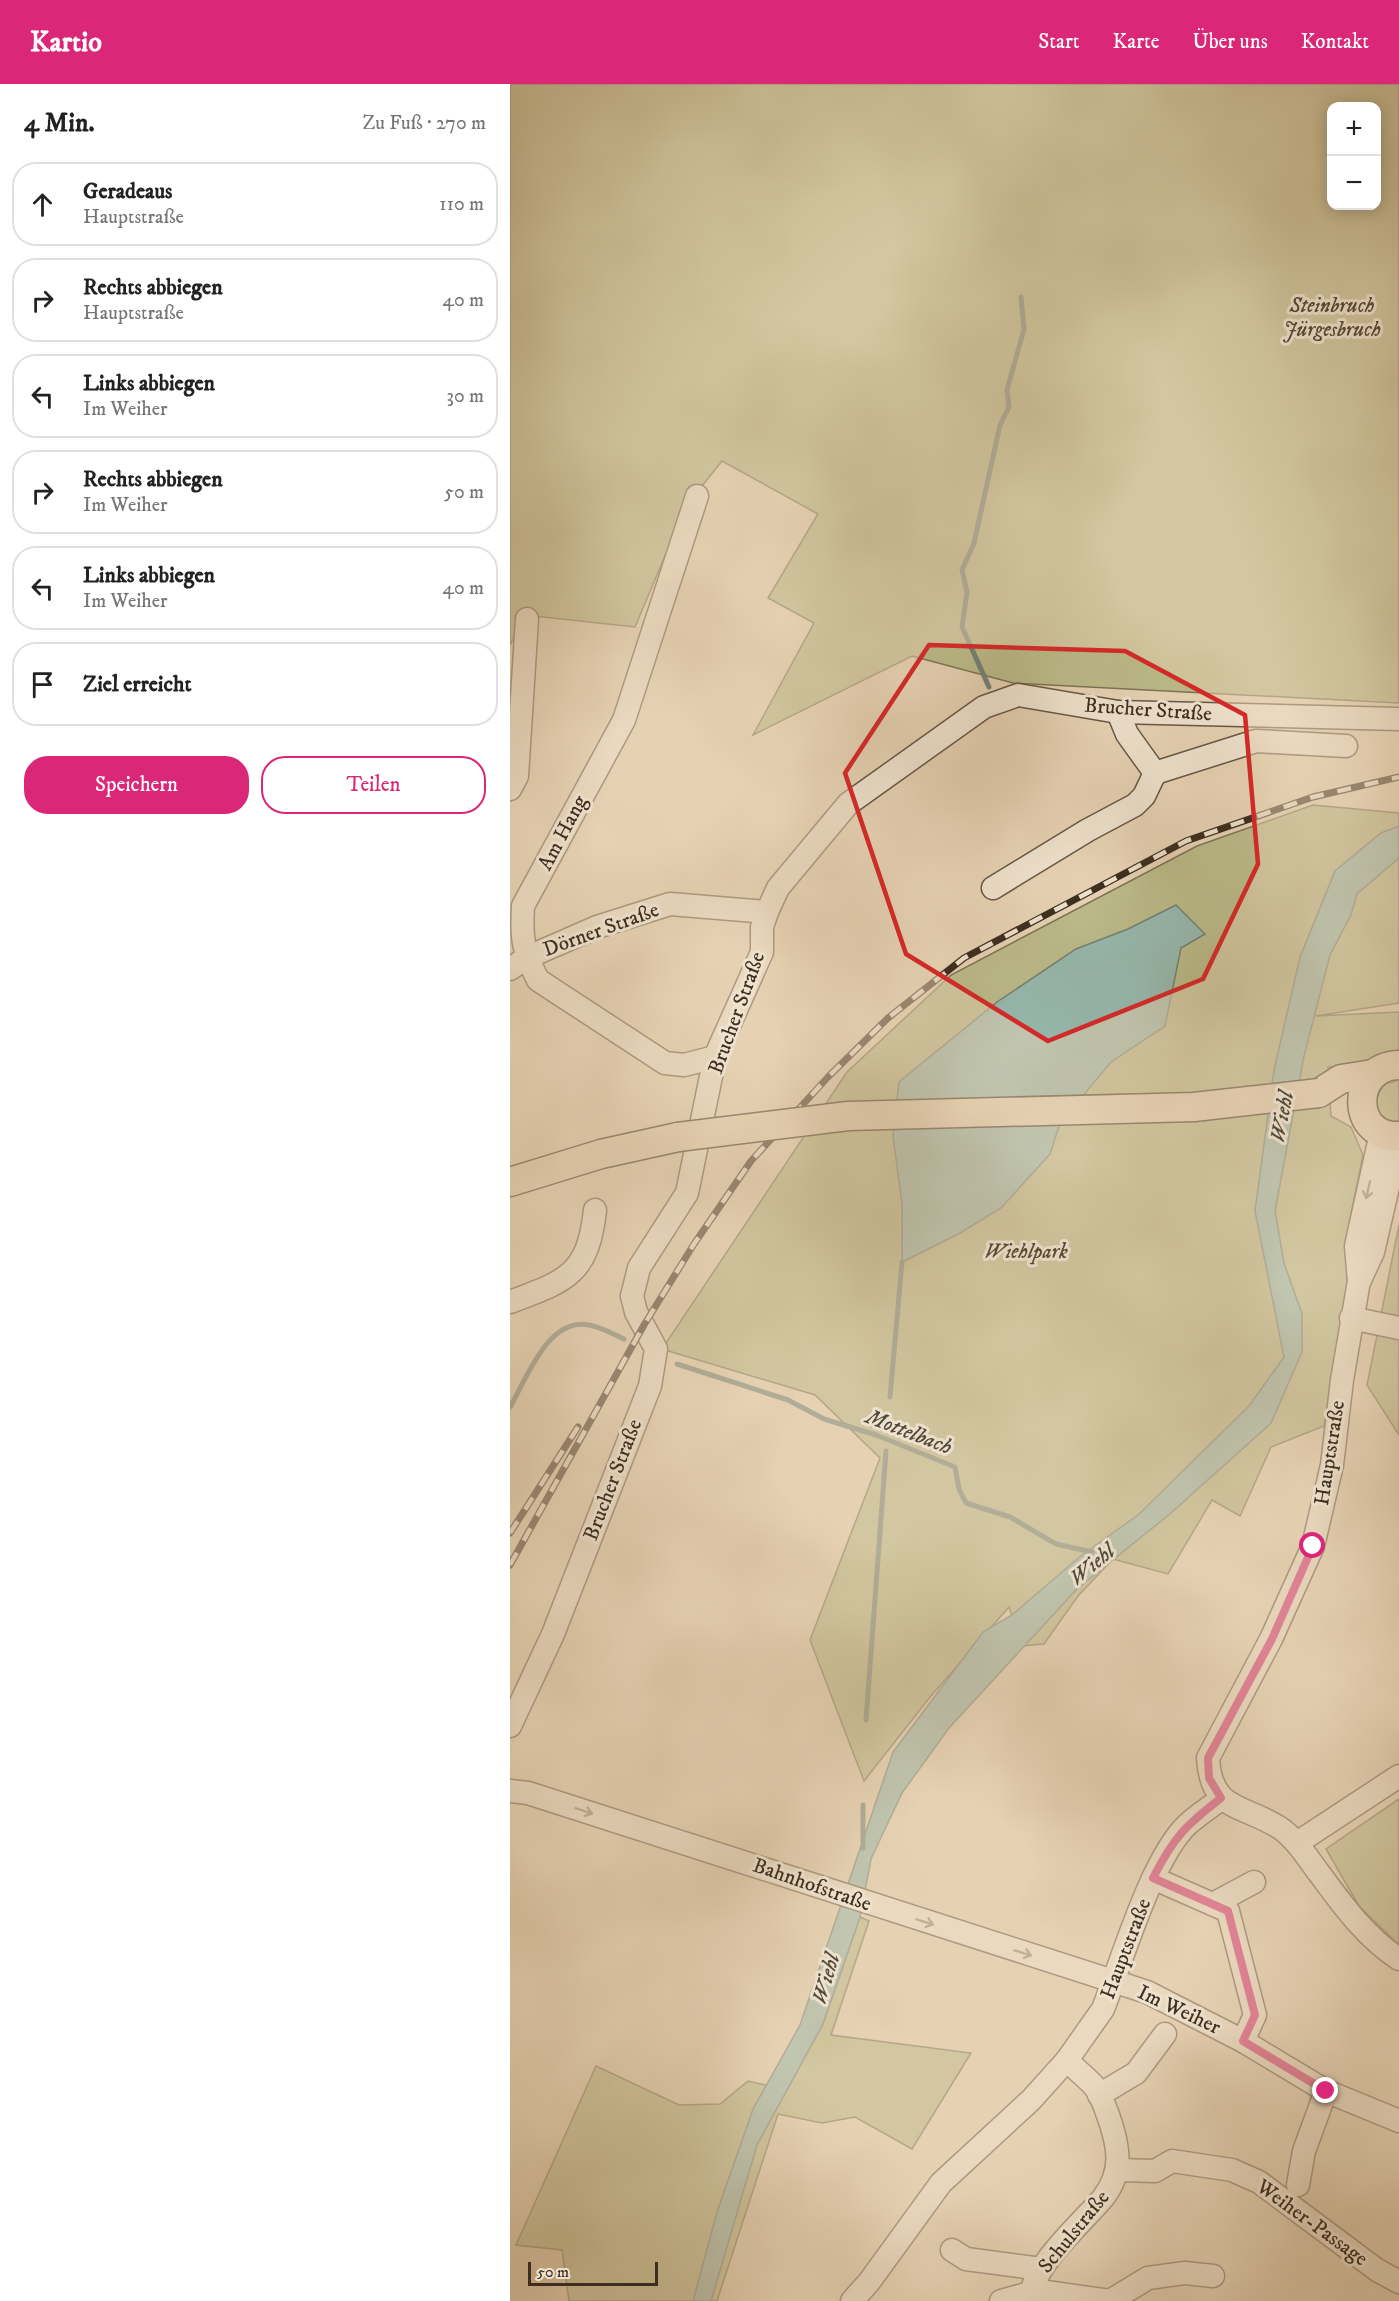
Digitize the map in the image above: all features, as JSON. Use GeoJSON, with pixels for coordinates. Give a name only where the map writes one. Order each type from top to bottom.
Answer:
{"type":"FeatureCollection","features":[{"type":"Feature","properties":{"kind":"main road"},"geometry":{"type":"LineString","coordinates":[[1386,1134],[1361,1100],[1364,1086],[1373,1074],[1384,1067],[1399,1065]]}},
{"type":"Feature","properties":{"kind":"main road"},"geometry":{"type":"LineString","coordinates":[[510,1182],[601,1154],[678,1137],[848,1116],[1194,1107],[1319,1093],[1341,1079],[1373,1074]]}},
{"type":"Feature","properties":{"kind":"main road"},"geometry":{"type":"LineString","coordinates":[[1319,1093],[1386,1134]]}},
{"type":"Feature","properties":{"kind":"street","name":"Am Hang"},"geometry":{"type":"LineString","coordinates":[[697,496],[624,720],[523,906],[518,964],[538,980],[665,1063],[684,1065],[716,1057]]}},
{"type":"Feature","properties":{"kind":"street"},"geometry":{"type":"LineString","coordinates":[[510,789],[517,776],[527,619]]}},
{"type":"Feature","properties":{"kind":"street","name":"Brucher Straße"},"geometry":{"type":"LineString","coordinates":[[512,1719],[553,1634],[650,1386],[656,1350],[636,1312],[632,1296],[639,1268],[665,1231],[687,1193],[716,1057],[762,952],[762,927],[767,912],[778,888],[848,804],[984,707],[1018,695],[1118,712],[1399,719]]}},
{"type":"Feature","properties":{"kind":"street"},"geometry":{"type":"LineString","coordinates":[[1118,712],[1128,734],[1155,773]]}},
{"type":"Feature","properties":{"kind":"street"},"geometry":{"type":"LineString","coordinates":[[993,888],[1088,830],[1136,805],[1144,796],[1155,773],[1256,741],[1346,746]]}},
{"type":"Feature","properties":{"kind":"street","name":"Dörner Straße"},"geometry":{"type":"LineString","coordinates":[[518,964],[597,927],[670,904],[767,912]]}},
{"type":"Feature","properties":{"kind":"street","name":"Hauptstraße"},"geometry":{"type":"LineString","coordinates":[[852,2301],[869,2282],[941,2183],[1005,2127],[1067,2060],[1104,2009],[1153,1878],[1168,1849],[1187,1825],[1221,1798],[1209,1778],[1208,1758],[1272,1639],[1313,1546],[1332,1465],[1351,1318],[1359,1281],[1356,1246],[1386,1134]]}},
{"type":"Feature","properties":{"kind":"street"},"geometry":{"type":"LineString","coordinates":[[510,1302],[556,1284],[580,1265],[592,1241],[596,1210]]}},
{"type":"Feature","properties":{"kind":"street"},"geometry":{"type":"LineString","coordinates":[[1351,1318],[1399,1328]]}},
{"type":"Feature","properties":{"kind":"street"},"geometry":{"type":"LineString","coordinates":[[1297,1843],[1399,1776]]}},
{"type":"Feature","properties":{"kind":"street","name":"Bahnhofstraße"},"geometry":{"type":"LineString","coordinates":[[510,1791],[528,1793],[735,1858],[802,1883],[1114,1982]]}},
{"type":"Feature","properties":{"kind":"street"},"geometry":{"type":"LineString","coordinates":[[1221,1798],[1279,1828],[1297,1843],[1355,1920],[1399,1959]]}},
{"type":"Feature","properties":{"kind":"street","name":"Im Weiher"},"geometry":{"type":"LineString","coordinates":[[1153,1878],[1228,1911],[1255,2015],[1243,2041]]}},
{"type":"Feature","properties":{"kind":"street"},"geometry":{"type":"LineString","coordinates":[[1213,1904],[1254,1882]]}},
{"type":"Feature","properties":{"kind":"street","name":"Im Weiher"},"geometry":{"type":"LineString","coordinates":[[1114,1982],[1148,1992],[1243,2041],[1326,2091],[1399,2121]]}},
{"type":"Feature","properties":{"kind":"street"},"geometry":{"type":"LineString","coordinates":[[1100,2095],[1136,2073],[1165,2034]]}},
{"type":"Feature","properties":{"kind":"street","name":"Schulstraße"},"geometry":{"type":"LineString","coordinates":[[1030,2297],[1041,2269],[1103,2198],[1112,2186],[1118,2170],[1119,2152],[1100,2095],[1067,2060]]}},
{"type":"Feature","properties":{"kind":"street"},"geometry":{"type":"LineString","coordinates":[[1298,2185],[1304,2151],[1326,2091]]}},
{"type":"Feature","properties":{"kind":"street","name":"Weiher-Passage"},"geometry":{"type":"LineString","coordinates":[[1118,2170],[1155,2171],[1172,2161],[1232,2170],[1259,2182],[1377,2270],[1399,2282]]}},
{"type":"Feature","properties":{"kind":"street"},"geometry":{"type":"LineString","coordinates":[[952,2250],[966,2259],[1041,2269]]}},
{"type":"Feature","properties":{"kind":"street"},"geometry":{"type":"LineString","coordinates":[[1001,2301],[1046,2292],[1110,2301],[1148,2278],[1185,2273],[1213,2276]]}},
{"type":"Feature","properties":{"kind":"highlighted area"},"geometry":{"type":"Polygon","coordinates":[[[929,645],[1125,651],[1245,715],[1258,864],[1203,979],[1048,1041],[906,954],[845,773],[929,645]]]}},
{"type":"Feature","properties":{"kind":"green space","name":"Steinbruch Jürgesbruch"},"geometry":{"type":"Polygon","coordinates":[[[510,84],[1399,84],[1399,703],[1013,683],[912,656],[753,735],[814,623],[768,598],[818,514],[722,461],[686,506],[635,627],[525,615],[510,645],[510,84]]]}},
{"type":"Feature","properties":{"kind":"green space","name":"Wiehlpark"},"geometry":{"type":"Polygon","coordinates":[[[1313,805],[1399,813],[1399,1003],[1316,1016],[1399,1012],[1399,1054],[1350,1066],[1328,1067],[1331,1116],[1351,1127],[1363,1155],[1347,1234],[1347,1283],[1324,1426],[1271,1447],[1240,1516],[1212,1500],[1168,1574],[1113,1559],[1078,1596],[1044,1644],[1022,1646],[1009,1607],[930,1697],[864,1781],[810,1640],[880,1458],[815,1395],[662,1349],[847,1072],[951,975],[1197,846],[1313,805]]]}},
{"type":"Feature","properties":{"kind":"green space"},"geometry":{"type":"Polygon","coordinates":[[[1399,1080],[1399,1124],[1383,1118],[1377,1101],[1379,1092],[1385,1084],[1399,1080]]]}},
{"type":"Feature","properties":{"kind":"green space"},"geometry":{"type":"Polygon","coordinates":[[[1399,1225],[1399,1435],[1367,1385],[1399,1225]]]}},
{"type":"Feature","properties":{"kind":"green space"},"geometry":{"type":"Polygon","coordinates":[[[1399,1799],[1399,1945],[1359,1906],[1326,1849],[1399,1799]]]}},
{"type":"Feature","properties":{"kind":"green space"},"geometry":{"type":"Polygon","coordinates":[[[860,1917],[869,1921],[831,2035],[971,2053],[912,2149],[855,2117],[822,2123],[778,2114],[717,2301],[569,2301],[562,2250],[516,2245],[596,2066],[679,2105],[720,2104],[748,2081],[786,2090],[823,2024],[860,1917]]]}},
{"type":"Feature","properties":{"kind":"water","name":"Wiehl"},"geometry":{"type":"Polygon","coordinates":[[[1399,826],[1399,858],[1357,894],[1351,915],[1330,955],[1304,1056],[1275,1211],[1284,1263],[1302,1314],[1302,1352],[1271,1423],[1171,1513],[1077,1589],[949,1728],[902,1793],[871,1859],[860,1917],[823,2024],[757,2145],[711,2301],[693,2301],[717,2212],[753,2109],[800,2025],[893,1752],[983,1632],[1012,1615],[1082,1555],[1138,1515],[1249,1406],[1284,1357],[1255,1211],[1274,1070],[1300,957],[1335,871],[1381,833],[1399,826]]]}},
{"type":"Feature","properties":{"kind":"water"},"geometry":{"type":"Polygon","coordinates":[[[1176,905],[1205,934],[1181,948],[1165,1026],[1111,1062],[1060,1123],[1050,1154],[1001,1208],[960,1233],[902,1262],[902,1204],[893,1136],[899,1082],[997,1002],[1076,949],[1128,929],[1176,905]]]}},
{"type":"Feature","properties":{"kind":"waterway"},"geometry":{"type":"LineString","coordinates":[[989,687],[962,627],[967,592],[962,570],[974,543],[1000,425],[1009,407],[1007,390],[1024,329],[1021,297]]}},
{"type":"Feature","properties":{"kind":"waterway"},"geometry":{"type":"LineString","coordinates":[[890,1397],[902,1262]]}},
{"type":"Feature","properties":{"kind":"waterway","name":"Mottelbach"},"geometry":{"type":"LineString","coordinates":[[510,1407],[540,1352],[562,1330],[575,1325],[589,1325],[624,1339]]}},
{"type":"Feature","properties":{"kind":"waterway","name":"Mottelbach"},"geometry":{"type":"LineString","coordinates":[[677,1364],[788,1400],[824,1419],[876,1435],[955,1467],[959,1489],[966,1503],[1010,1517],[1056,1544],[1092,1552]]}},
{"type":"Feature","properties":{"kind":"waterway"},"geometry":{"type":"LineString","coordinates":[[866,1720],[886,1451]]}},
{"type":"Feature","properties":{"kind":"waterway"},"geometry":{"type":"LineString","coordinates":[[863,1805],[863,1848]]}},
{"type":"Feature","properties":{"kind":"railway"},"geometry":{"type":"LineString","coordinates":[[510,1565],[644,1325],[694,1244],[751,1161],[828,1077],[888,1018],[964,958],[1186,841],[1313,797],[1399,777]]}},
{"type":"Feature","properties":{"kind":"railway"},"geometry":{"type":"LineString","coordinates":[[510,1533],[578,1427]]}},
{"type":"Feature","properties":{"kind":"route"},"geometry":{"type":"LineString","coordinates":[[1313,1546],[1272,1639],[1208,1758],[1209,1778],[1221,1798],[1187,1825],[1168,1849],[1153,1878],[1228,1911],[1255,2015],[1243,2041],[1326,2091]]}}]}
